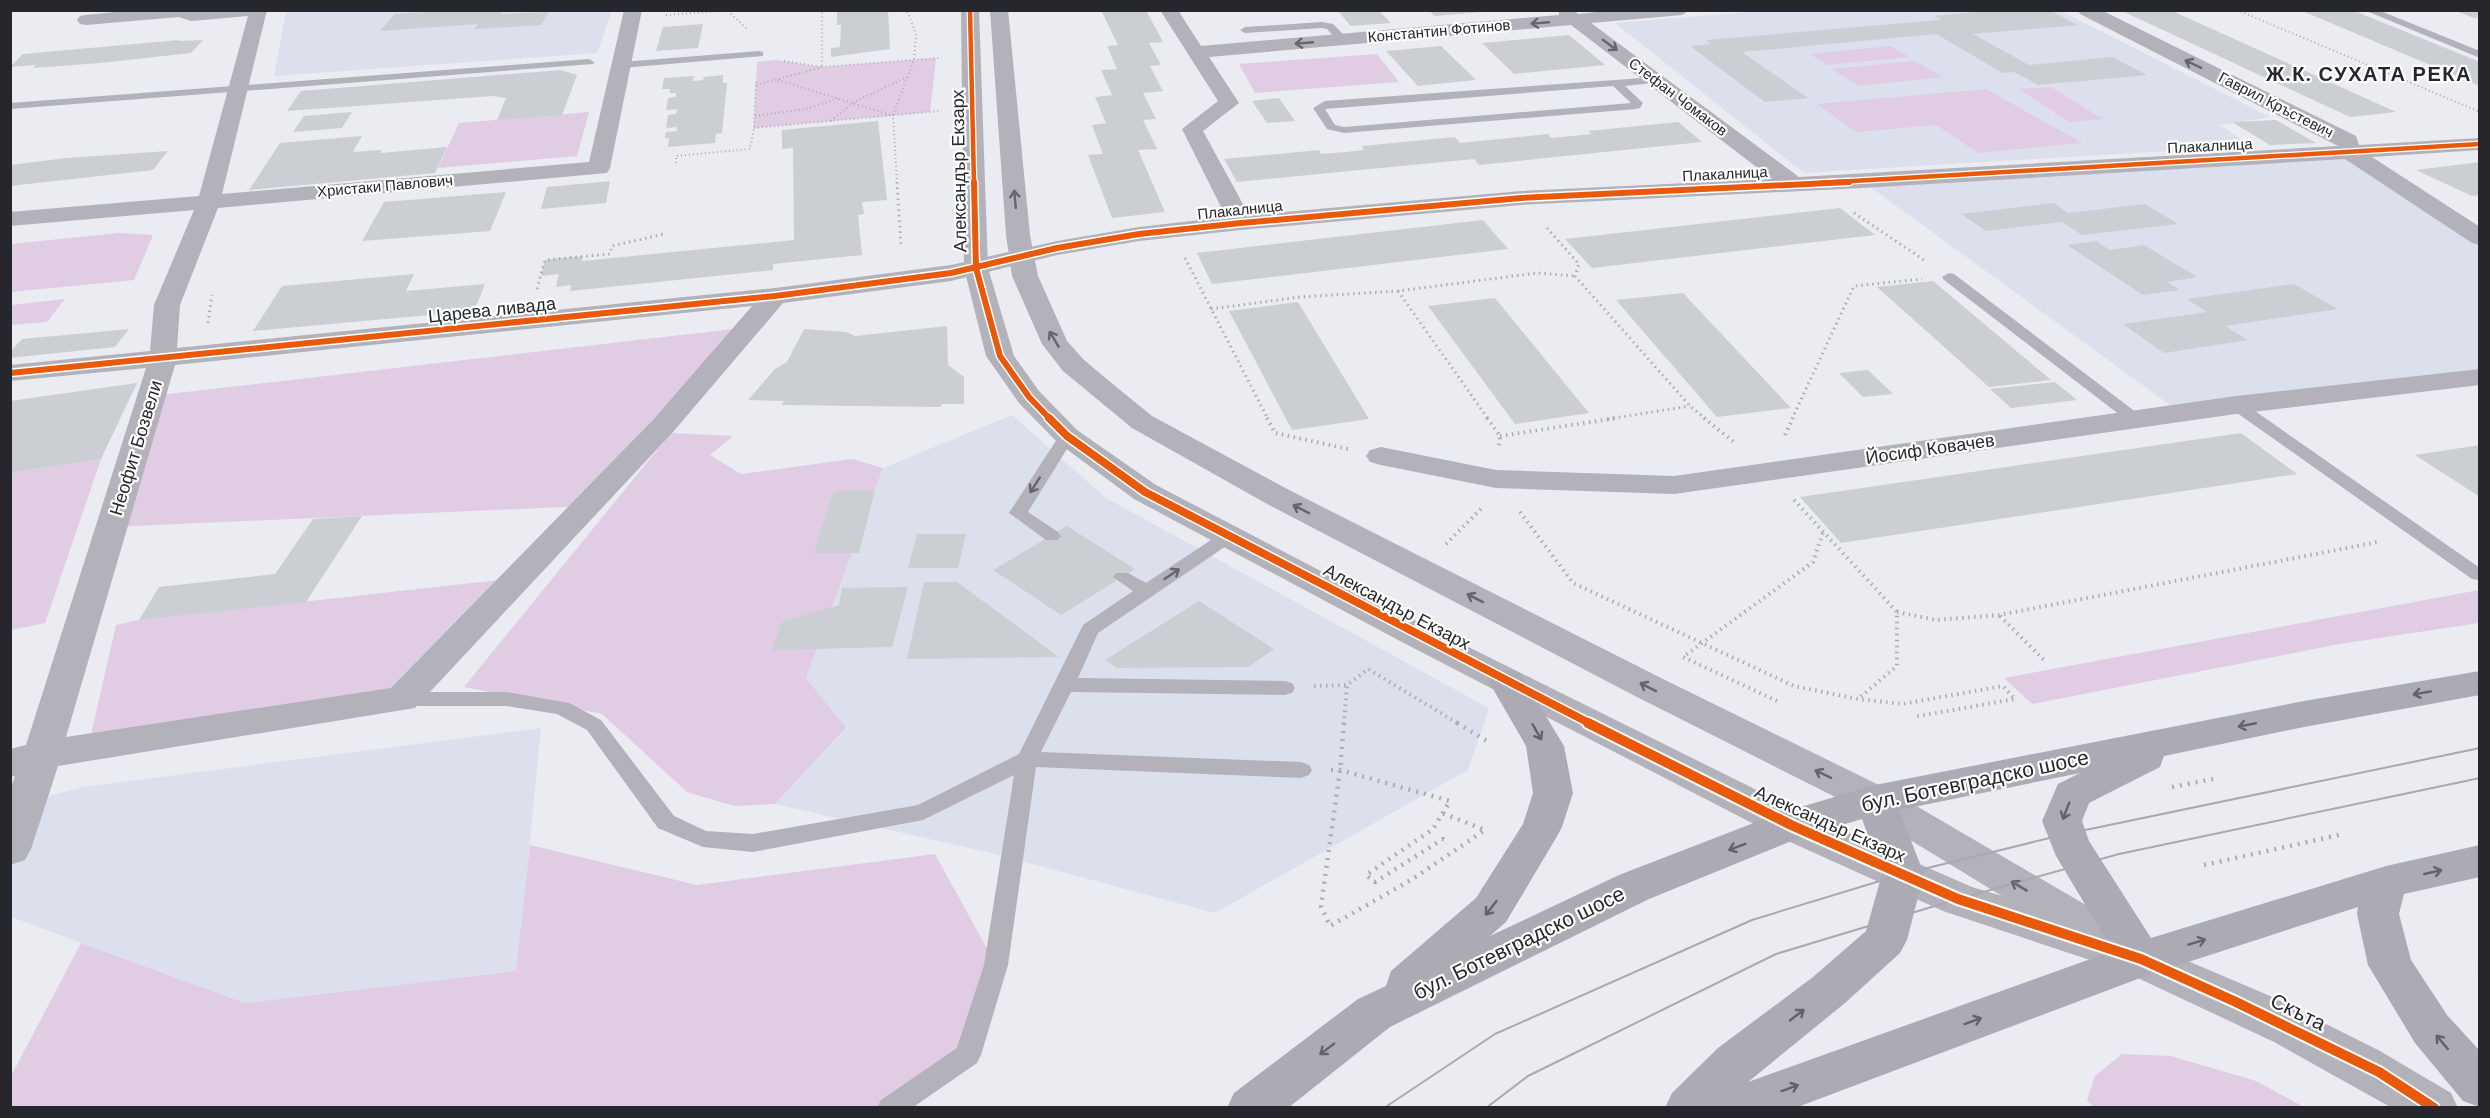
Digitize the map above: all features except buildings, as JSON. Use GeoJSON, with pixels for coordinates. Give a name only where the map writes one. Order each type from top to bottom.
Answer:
{"type":"FeatureCollection","features":[{"type":"Feature","properties":{"kind":"main road"},"geometry":{"type":"LineString","coordinates":[[1374,1013],[1491,910],[1542,827],[1553,793],[1545,746],[1508,682]]}},
{"type":"Feature","properties":{"kind":"main road","name":"бул. Ботевградско шосе"},"geometry":{"type":"LineString","coordinates":[[1251,1107],[1374,1013],[1634,887],[1791,825],[1875,800],[2304,714],[2480,683]]}},
{"type":"Feature","properties":{"kind":"main road"},"geometry":{"type":"LineString","coordinates":[[2141,959],[2070,845],[2062,821],[2072,794],[2183,738]]}},
{"type":"Feature","properties":{"kind":"main road"},"geometry":{"type":"LineString","coordinates":[[1689,1107],[1735,1063],[1829,990],[1885,940],[1903,874],[1875,800]]}},
{"type":"Feature","properties":{"kind":"main road"},"geometry":{"type":"LineString","coordinates":[[1735,1107],[2141,959],[2386,882],[2480,861]]}},
{"type":"Feature","properties":{"kind":"main road"},"geometry":{"type":"LineString","coordinates":[[2386,882],[2379,914],[2390,965],[2431,1029],[2480,1086]]}},
{"type":"Feature","properties":{"kind":"street"},"geometry":{"type":"LineString","coordinates":[[86,20],[181,12],[191,16],[250,10]]}},
{"type":"Feature","properties":{"kind":"street","name":"Неофит Бозвели"},"geometry":{"type":"LineString","coordinates":[[10,849],[26,759],[163,358],[167,305],[209,201],[258,10]]}},
{"type":"Feature","properties":{"kind":"street","name":"Александър Екзарх"},"geometry":{"type":"LineString","coordinates":[[970,10],[976,268],[1000,356],[1029,397],[1067,436],[1145,492],[1508,682],[1791,825],[1958,899],[2141,959]]}},
{"type":"Feature","properties":{"kind":"street","name":"Александър Екзарх"},"geometry":{"type":"LineString","coordinates":[[999,10],[1020,257],[1029,286],[1055,344],[1073,365],[1143,423],[1280,498],[1875,800],[2141,959]]}},
{"type":"Feature","properties":{"kind":"street"},"geometry":{"type":"LineString","coordinates":[[1169,10],[1229,103],[1192,129],[1241,223]]}},
{"type":"Feature","properties":{"kind":"street","name":"Константин Фотинов"},"geometry":{"type":"LineString","coordinates":[[1196,52],[1342,40],[1569,15],[1682,10]]}},
{"type":"Feature","properties":{"kind":"street","name":"Гаврил Кръстевич"},"geometry":{"type":"LineString","coordinates":[[2086,10],[2348,141],[2350,152],[2480,238]]}},
{"type":"Feature","properties":{"kind":"street","name":"Христаки Павлович"},"geometry":{"type":"LineString","coordinates":[[10,219],[599,168],[633,14]]}},
{"type":"Feature","properties":{"kind":"street","name":"Стефан Чомаков"},"geometry":{"type":"LineString","coordinates":[[1569,15],[1793,184]]}},
{"type":"Feature","properties":{"kind":"street","name":"Плакалница"},"geometry":{"type":"LineString","coordinates":[[976,268],[1057,248],[1171,231],[1521,198],[2480,144]]}},
{"type":"Feature","properties":{"kind":"street","name":"Царева ливада"},"geometry":{"type":"LineString","coordinates":[[10,374],[775,296],[903,280],[976,268]]}},
{"type":"Feature","properties":{"kind":"street"},"geometry":{"type":"LineString","coordinates":[[26,759],[402,699],[663,426],[775,296]]}},
{"type":"Feature","properties":{"kind":"street","name":"Йосиф Ковачев"},"geometry":{"type":"LineString","coordinates":[[1381,456],[1496,480],[1674,485],[2236,405],[2363,388],[2480,377]]}},
{"type":"Feature","properties":{"kind":"street","name":"Скъта"},"geometry":{"type":"LineString","coordinates":[[2141,959],[2236,1002],[2379,1072],[2434,1107]]}},
{"type":"Feature","properties":{"kind":"lane"},"geometry":{"type":"LineString","coordinates":[[2368,10],[2480,55]]}},
{"type":"Feature","properties":{"kind":"lane"},"geometry":{"type":"LineString","coordinates":[[1245,30],[1322,25],[1330,26],[1342,40]]}},
{"type":"Feature","properties":{"kind":"lane"},"geometry":{"type":"LineString","coordinates":[[622,65],[759,54]]}},
{"type":"Feature","properties":{"kind":"lane"},"geometry":{"type":"LineString","coordinates":[[10,106],[589,62]]}},
{"type":"Feature","properties":{"kind":"lane"},"geometry":{"type":"LineString","coordinates":[[1616,83],[1637,103],[1636,106],[1344,130],[1331,127],[1319,108],[1325,104],[1657,80]]}},
{"type":"Feature","properties":{"kind":"lane"},"geometry":{"type":"LineString","coordinates":[[1949,276],[2135,419]]}},
{"type":"Feature","properties":{"kind":"lane"},"geometry":{"type":"LineString","coordinates":[[2236,405],[2478,575]]}},
{"type":"Feature","properties":{"kind":"lane"},"geometry":{"type":"LineString","coordinates":[[1052,536],[1018,513],[1067,436]]}},
{"type":"Feature","properties":{"kind":"lane"},"geometry":{"type":"LineString","coordinates":[[890,1107],[968,1055],[996,965],[1027,759],[1065,685],[1090,629],[1229,536]]}},
{"type":"Feature","properties":{"kind":"lane"},"geometry":{"type":"LineString","coordinates":[[1122,577],[1146,591]]}},
{"type":"Feature","properties":{"kind":"lane"},"geometry":{"type":"LineString","coordinates":[[1065,685],[1285,688]]}},
{"type":"Feature","properties":{"kind":"lane"},"geometry":{"type":"LineString","coordinates":[[402,699],[506,699],[562,708],[594,725],[666,822],[703,839],[753,843],[923,812],[1027,759],[1301,770]]}},
{"type":"Feature","properties":{"kind":"path"},"geometry":{"type":"LineString","coordinates":[[633,14],[737,10]]}},
{"type":"Feature","properties":{"kind":"path"},"geometry":{"type":"LineString","coordinates":[[822,10],[822,67]]}},
{"type":"Feature","properties":{"kind":"path"},"geometry":{"type":"LineString","coordinates":[[903,280],[893,115],[914,60],[916,34],[907,10]]}},
{"type":"Feature","properties":{"kind":"path"},"geometry":{"type":"LineString","coordinates":[[2238,10],[2480,112]]}},
{"type":"Feature","properties":{"kind":"path"},"geometry":{"type":"LineString","coordinates":[[676,162],[676,156],[750,149],[754,128],[761,42],[728,11]]}},
{"type":"Feature","properties":{"kind":"path"},"geometry":{"type":"LineString","coordinates":[[756,86],[822,67],[946,57]]}},
{"type":"Feature","properties":{"kind":"path"},"geometry":{"type":"LineString","coordinates":[[831,121],[854,102],[908,76]]}},
{"type":"Feature","properties":{"kind":"path"},"geometry":{"type":"LineString","coordinates":[[777,80],[893,115]]}},
{"type":"Feature","properties":{"kind":"path"},"geometry":{"type":"LineString","coordinates":[[755,116],[806,109],[840,98]]}},
{"type":"Feature","properties":{"kind":"path"},"geometry":{"type":"LineString","coordinates":[[754,128],[948,110]]}},
{"type":"Feature","properties":{"kind":"path"},"geometry":{"type":"LineString","coordinates":[[1853,212],[1949,276]]}},
{"type":"Feature","properties":{"kind":"path"},"geometry":{"type":"LineString","coordinates":[[1171,231],[1275,433],[1381,456]]}},
{"type":"Feature","properties":{"kind":"path"},"geometry":{"type":"LineString","coordinates":[[535,294],[545,260],[610,254],[612,246],[664,234]]}},
{"type":"Feature","properties":{"kind":"path"},"geometry":{"type":"LineString","coordinates":[[1211,309],[1300,297],[1398,291],[1537,273],[1575,276]]}},
{"type":"Feature","properties":{"kind":"path"},"geometry":{"type":"LineString","coordinates":[[1768,472],[1854,286],[1949,276]]}},
{"type":"Feature","properties":{"kind":"path"},"geometry":{"type":"LineString","coordinates":[[1398,291],[1500,436],[1492,498],[1442,549]]}},
{"type":"Feature","properties":{"kind":"path"},"geometry":{"type":"LineString","coordinates":[[1500,436],[1690,406]]}},
{"type":"Feature","properties":{"kind":"path"},"geometry":{"type":"LineString","coordinates":[[1496,480],[1573,583],[1794,686],[1858,699],[1902,704],[2003,686],[2015,699],[1913,717]]}},
{"type":"Feature","properties":{"kind":"path"},"geometry":{"type":"LineString","coordinates":[[1777,701],[1683,657],[1700,642],[1812,562],[1823,532]]}},
{"type":"Feature","properties":{"kind":"path"},"geometry":{"type":"LineString","coordinates":[[1897,612],[1936,620],[1999,615],[2421,533]]}},
{"type":"Feature","properties":{"kind":"path"},"geometry":{"type":"LineString","coordinates":[[1999,615],[2046,662]]}},
{"type":"Feature","properties":{"kind":"path"},"geometry":{"type":"LineString","coordinates":[[1285,688],[1347,685],[1368,669],[1486,741]]}},
{"type":"Feature","properties":{"kind":"path"},"geometry":{"type":"LineString","coordinates":[[1347,685],[1340,770],[1321,906],[1330,926],[1411,880],[1485,830],[1442,813]]}},
{"type":"Feature","properties":{"kind":"path"},"geometry":{"type":"LineString","coordinates":[[1340,770],[1450,801],[1433,829],[1366,875],[1375,882],[1443,839],[1448,844]]}},
{"type":"Feature","properties":{"kind":"path"},"geometry":{"type":"LineString","coordinates":[[2204,865],[2339,835]]}},
{"type":"Feature","properties":{"kind":"path"},"geometry":{"type":"LineString","coordinates":[[2480,966],[2476,968],[2480,971]]}},
{"type":"Feature","properties":{"kind":"shaded area"},"geometry":{"type":"Polygon","coordinates":[[[312,10],[612,11],[597,53],[274,76],[286,12],[312,10]]]}},
{"type":"Feature","properties":{"kind":"shaded area"},"geometry":{"type":"Polygon","coordinates":[[[1774,10],[2061,11],[2270,117],[2220,125],[2251,146],[1804,173],[1615,23],[1774,10]]]}},
{"type":"Feature","properties":{"kind":"shaded area"},"geometry":{"type":"Polygon","coordinates":[[[1891,46],[1909,57],[1827,65],[1810,54],[1891,46]]]}},
{"type":"Feature","properties":{"kind":"shaded area"},"geometry":{"type":"Polygon","coordinates":[[[1377,54],[1399,82],[1255,93],[1239,64],[1377,54]]]}},
{"type":"Feature","properties":{"kind":"shaded area"},"geometry":{"type":"Polygon","coordinates":[[[936,58],[930,112],[754,128],[757,62],[775,60],[822,67],[936,58]]]}},
{"type":"Feature","properties":{"kind":"shaded area"},"geometry":{"type":"Polygon","coordinates":[[[1914,61],[1943,77],[1858,86],[1832,69],[1914,61]]]}},
{"type":"Feature","properties":{"kind":"shaded area"},"geometry":{"type":"Polygon","coordinates":[[[2051,87],[2103,119],[2069,122],[2019,89],[2051,87]]]}},
{"type":"Feature","properties":{"kind":"shaded area"},"geometry":{"type":"Polygon","coordinates":[[[1986,89],[2082,143],[1978,153],[1936,125],[1856,132],[1817,104],[1986,89]]]}},
{"type":"Feature","properties":{"kind":"shaded area"},"geometry":{"type":"Polygon","coordinates":[[[589,112],[577,156],[438,168],[459,123],[589,112]]]}},
{"type":"Feature","properties":{"kind":"shaded area"},"geometry":{"type":"Polygon","coordinates":[[[2350,152],[2479,238],[2479,377],[2181,413],[1862,181],[2350,152]]]}},
{"type":"Feature","properties":{"kind":"shaded area"},"geometry":{"type":"Polygon","coordinates":[[[119,233],[153,235],[134,280],[11,292],[11,244],[119,233]]]}},
{"type":"Feature","properties":{"kind":"shaded area"},"geometry":{"type":"Polygon","coordinates":[[[65,299],[47,322],[11,325],[11,305],[65,299]]]}},
{"type":"Feature","properties":{"kind":"shaded area"},"geometry":{"type":"Polygon","coordinates":[[[750,327],[586,506],[111,527],[151,396],[750,327]]]}},
{"type":"Feature","properties":{"kind":"shaded area"},"geometry":{"type":"Polygon","coordinates":[[[1012,415],[1106,498],[1489,708],[1468,770],[1215,913],[991,853],[775,804],[846,729],[806,678],[883,468],[1012,415]]]}},
{"type":"Feature","properties":{"kind":"shaded area"},"geometry":{"type":"Polygon","coordinates":[[[671,433],[733,436],[710,455],[741,474],[852,459],[883,468],[806,678],[846,728],[775,804],[734,806],[687,792],[602,714],[464,687],[671,433]]]}},
{"type":"Feature","properties":{"kind":"shaded area"},"geometry":{"type":"Polygon","coordinates":[[[101,459],[45,623],[11,630],[11,473],[101,459]]]}},
{"type":"Feature","properties":{"kind":"shaded area"},"geometry":{"type":"Polygon","coordinates":[[[517,578],[402,699],[88,748],[116,625],[139,620],[517,578]]]}},
{"type":"Feature","properties":{"kind":"shaded area"},"geometry":{"type":"Polygon","coordinates":[[[2479,590],[2479,623],[2340,644],[2032,704],[2004,678],[2479,590]]]}},
{"type":"Feature","properties":{"kind":"shaded area"},"geometry":{"type":"Polygon","coordinates":[[[541,728],[517,971],[245,1003],[11,917],[10,806],[83,787],[541,728]]]}},
{"type":"Feature","properties":{"kind":"shaded area"},"geometry":{"type":"Polygon","coordinates":[[[530,845],[697,885],[935,854],[996,965],[968,1055],[890,1107],[11,1108],[10,1078],[81,943],[245,1003],[516,971],[530,845]]]}},
{"type":"Feature","properties":{"kind":"shaded area"},"geometry":{"type":"Polygon","coordinates":[[[2122,1054],[2171,1056],[2256,1081],[2304,1107],[2093,1107],[2087,1100],[2095,1076],[2122,1054]]]}},
{"type":"Feature","properties":{"kind":"tram line"},"geometry":{"type":"LineString","coordinates":[[1384,1108],[1495,1034],[1752,920],[1903,874],[2066,834],[2480,748]]}},
{"type":"Feature","properties":{"kind":"tram line"},"geometry":{"type":"LineString","coordinates":[[1486,1108],[1528,1076],[1776,954],[1958,899],[2119,854],[2480,778]]}},
{"type":"Feature","properties":{"kind":"cycle path"},"geometry":{"type":"LineString","coordinates":[[970,10],[976,268],[1000,356],[1029,397],[1067,436],[1145,492],[1704,783],[1791,825],[1958,899],[2141,959],[2236,1002],[2379,1072],[2434,1108]]}},
{"type":"Feature","properties":{"kind":"cycle path"},"geometry":{"type":"LineString","coordinates":[[10,373],[775,296],[951,273],[1057,248],[1139,234],[1241,223],[1521,198],[1862,181],[2480,144]]}},
{"type":"Feature","properties":{"kind":"district","name":"Ж.К. СУХАТА РЕКА"},"geometry":{"type":"Point","coordinates":[2369,74]}}]}
